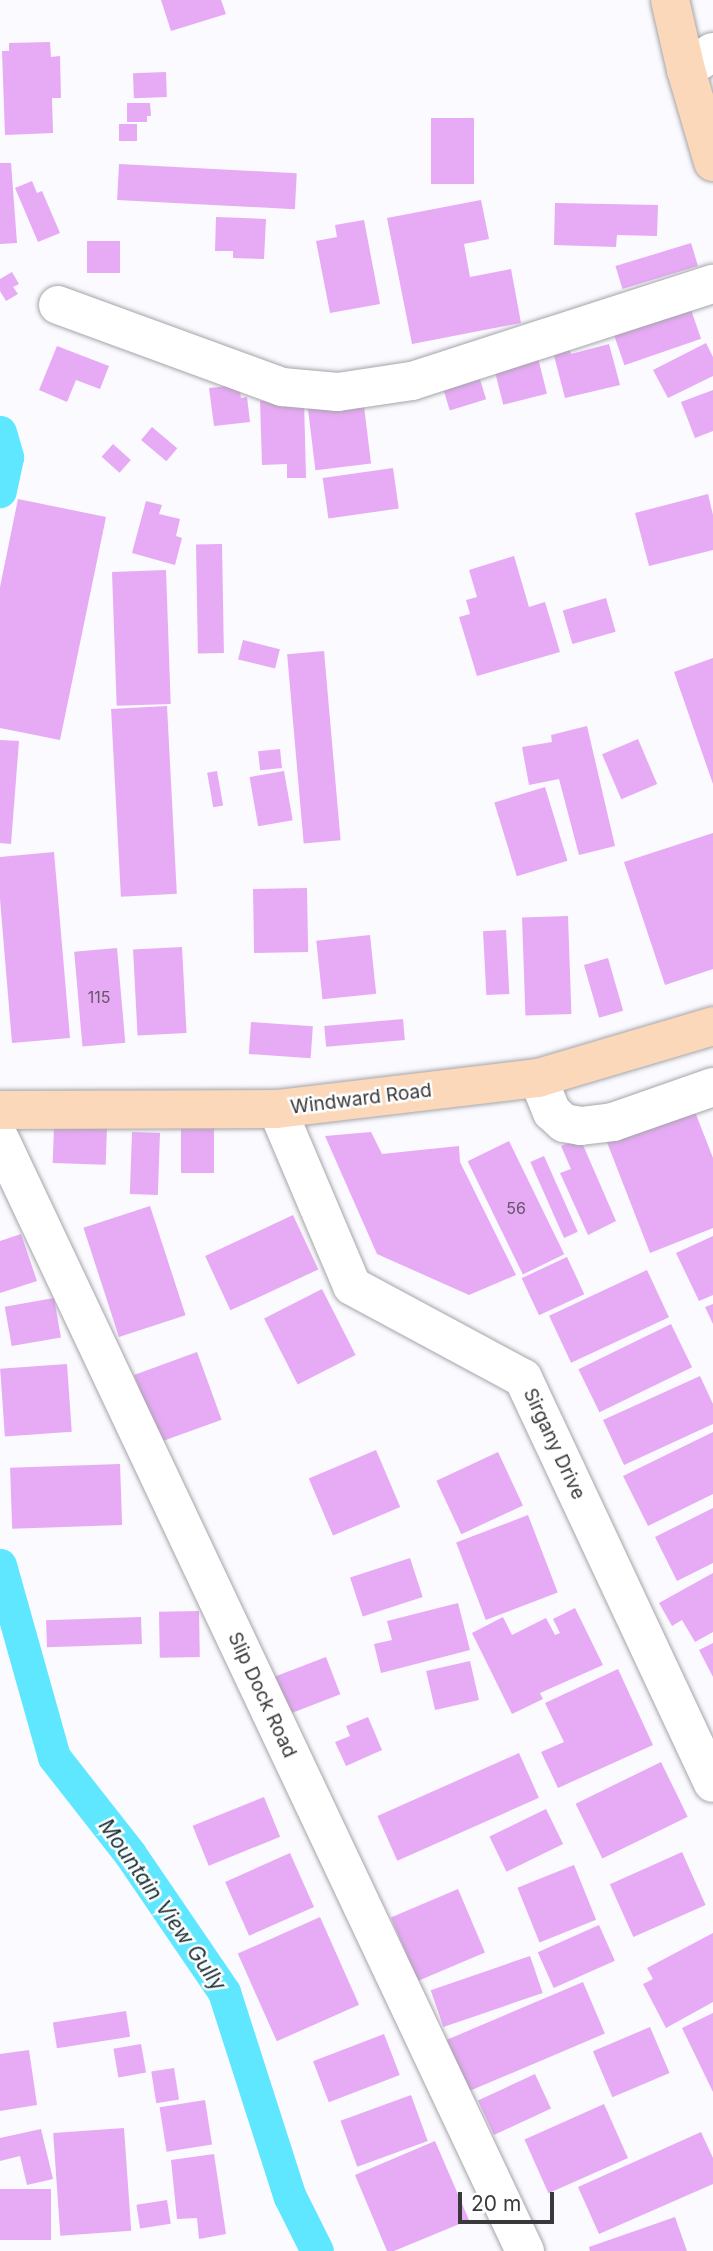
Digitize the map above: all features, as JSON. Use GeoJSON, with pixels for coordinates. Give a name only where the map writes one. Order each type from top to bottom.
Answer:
{"type":"FeatureCollection","features":[{"type":"Feature","properties":{"kind":"main road"},"geometry":{"type":"LineString","coordinates":[[670,0],[699,61],[713,162]]}},
{"type":"Feature","properties":{"kind":"main road","name":"Windward Road"},"geometry":{"type":"LineString","coordinates":[[0,1110],[277,1109],[538,1078],[713,1026]]}},
{"type":"Feature","properties":{"kind":"street"},"geometry":{"type":"LineString","coordinates":[[58,305],[282,387],[338,391],[412,381],[713,284]]}},
{"type":"Feature","properties":{"kind":"street"},"geometry":{"type":"LineString","coordinates":[[538,1078],[552,1112],[564,1123],[581,1126],[613,1122],[713,1087]]}},
{"type":"Feature","properties":{"kind":"street","name":"Sirgany Drive"},"geometry":{"type":"LineString","coordinates":[[277,1109],[352,1286],[523,1378],[713,1783]]}},
{"type":"Feature","properties":{"kind":"street","name":"Slip Dock Road"},"geometry":{"type":"LineString","coordinates":[[0,1139],[525,2251]]}},
{"type":"Feature","properties":{"kind":"building"},"geometry":{"type":"Polygon","coordinates":[[[161,0],[221,0],[226,14],[171,31],[161,0]]]}},
{"type":"Feature","properties":{"kind":"building"},"geometry":{"type":"Polygon","coordinates":[[[50,42],[51,57],[60,56],[61,98],[52,98],[53,133],[5,135],[2,51],[9,51],[9,43],[50,42]]]}},
{"type":"Feature","properties":{"kind":"building"},"geometry":{"type":"Polygon","coordinates":[[[166,72],[167,97],[134,98],[133,73],[166,72]]]}},
{"type":"Feature","properties":{"kind":"building"},"geometry":{"type":"Polygon","coordinates":[[[127,103],[150,103],[151,116],[147,116],[147,122],[127,122],[127,103]]]}},
{"type":"Feature","properties":{"kind":"building"},"geometry":{"type":"Polygon","coordinates":[[[431,118],[474,118],[474,184],[431,184],[431,118]]]}},
{"type":"Feature","properties":{"kind":"building"},"geometry":{"type":"Polygon","coordinates":[[[119,124],[137,124],[137,141],[119,141],[119,124]]]}},
{"type":"Feature","properties":{"kind":"building"},"geometry":{"type":"Polygon","coordinates":[[[0,163],[11,163],[17,243],[0,244],[0,163]]]}},
{"type":"Feature","properties":{"kind":"building"},"geometry":{"type":"Polygon","coordinates":[[[119,164],[297,173],[295,209],[117,200],[119,164]]]}},
{"type":"Feature","properties":{"kind":"building"},"geometry":{"type":"Polygon","coordinates":[[[32,181],[37,193],[42,191],[60,233],[38,242],[15,188],[32,181]]]}},
{"type":"Feature","properties":{"kind":"building"},"geometry":{"type":"Polygon","coordinates":[[[481,200],[489,239],[464,244],[470,277],[511,269],[521,323],[412,344],[387,218],[481,200]]]}},
{"type":"Feature","properties":{"kind":"building"},"geometry":{"type":"Polygon","coordinates":[[[555,203],[658,205],[657,236],[617,235],[616,247],[554,245],[555,203]]]}},
{"type":"Feature","properties":{"kind":"building"},"geometry":{"type":"Polygon","coordinates":[[[216,217],[266,219],[264,259],[233,258],[233,251],[215,251],[216,217]]]}},
{"type":"Feature","properties":{"kind":"building"},"geometry":{"type":"Polygon","coordinates":[[[364,220],[380,304],[330,313],[316,241],[337,237],[335,225],[364,220]]]}},
{"type":"Feature","properties":{"kind":"building"},"geometry":{"type":"Polygon","coordinates":[[[87,241],[120,241],[120,273],[87,273],[87,241]]]}},
{"type":"Feature","properties":{"kind":"building"},"geometry":{"type":"Polygon","coordinates":[[[691,243],[698,266],[622,289],[615,266],[691,243]]]}},
{"type":"Feature","properties":{"kind":"building"},"geometry":{"type":"Polygon","coordinates":[[[12,272],[19,284],[13,287],[18,294],[6,301],[0,291],[0,279],[12,272]]]}},
{"type":"Feature","properties":{"kind":"building"},"geometry":{"type":"Polygon","coordinates":[[[688,301],[701,339],[624,365],[611,327],[688,301]]]}},
{"type":"Feature","properties":{"kind":"building"},"geometry":{"type":"Polygon","coordinates":[[[567,340],[571,354],[609,344],[620,385],[565,398],[551,344],[567,340]]]}},
{"type":"Feature","properties":{"kind":"building"},"geometry":{"type":"Polygon","coordinates":[[[706,343],[713,357],[713,376],[668,398],[653,370],[706,343]]]}},
{"type":"Feature","properties":{"kind":"building"},"geometry":{"type":"Polygon","coordinates":[[[57,346],[109,366],[100,389],[76,380],[67,402],[39,390],[57,346]]]}},
{"type":"Feature","properties":{"kind":"building"},"geometry":{"type":"Polygon","coordinates":[[[537,354],[547,394],[503,405],[493,365],[537,354]]]}},
{"type":"Feature","properties":{"kind":"building"},"geometry":{"type":"Polygon","coordinates":[[[475,363],[486,399],[450,410],[439,374],[475,363]]]}},
{"type":"Feature","properties":{"kind":"building"},"geometry":{"type":"Polygon","coordinates":[[[239,385],[241,398],[247,397],[250,422],[214,426],[209,388],[239,385]]]}},
{"type":"Feature","properties":{"kind":"building"},"geometry":{"type":"Polygon","coordinates":[[[713,390],[713,431],[695,438],[681,402],[713,390]]]}},
{"type":"Feature","properties":{"kind":"building"},"geometry":{"type":"Polygon","coordinates":[[[363,398],[371,464],[315,470],[307,405],[363,398]]]}},
{"type":"Feature","properties":{"kind":"building"},"geometry":{"type":"Polygon","coordinates":[[[304,400],[306,478],[287,478],[287,464],[262,465],[260,401],[304,400]]]}},
{"type":"Feature","properties":{"kind":"building"},"geometry":{"type":"Polygon","coordinates":[[[152,427],[177,448],[166,461],[141,440],[152,427]]]}},
{"type":"Feature","properties":{"kind":"building"},"geometry":{"type":"Polygon","coordinates":[[[113,444],[131,460],[119,473],[102,457],[113,444]]]}},
{"type":"Feature","properties":{"kind":"building"},"geometry":{"type":"Polygon","coordinates":[[[393,468],[399,509],[328,518],[323,478],[393,468]]]}},
{"type":"Feature","properties":{"kind":"building"},"geometry":{"type":"Polygon","coordinates":[[[708,494],[713,515],[713,550],[649,566],[635,513],[708,494]]]}},
{"type":"Feature","properties":{"kind":"building"},"geometry":{"type":"Polygon","coordinates":[[[18,499],[106,517],[60,740],[0,728],[0,587],[18,499]]]}},
{"type":"Feature","properties":{"kind":"building"},"geometry":{"type":"Polygon","coordinates":[[[146,501],[162,505],[159,514],[180,519],[176,536],[182,538],[175,565],[132,553],[146,501]]]}},
{"type":"Feature","properties":{"kind":"building"},"geometry":{"type":"Polygon","coordinates":[[[196,544],[222,544],[224,653],[198,653],[196,544]]]}},
{"type":"Feature","properties":{"kind":"building"},"geometry":{"type":"Polygon","coordinates":[[[514,556],[529,607],[545,602],[560,652],[477,676],[459,617],[470,614],[466,600],[477,597],[469,570],[514,556]]]}},
{"type":"Feature","properties":{"kind":"building"},"geometry":{"type":"Polygon","coordinates":[[[166,570],[171,704],[117,706],[112,572],[166,570]]]}},
{"type":"Feature","properties":{"kind":"building"},"geometry":{"type":"Polygon","coordinates":[[[606,598],[616,632],[572,644],[563,610],[606,598]]]}},
{"type":"Feature","properties":{"kind":"building"},"geometry":{"type":"Polygon","coordinates":[[[243,640],[280,649],[275,669],[238,659],[243,640]]]}},
{"type":"Feature","properties":{"kind":"building"},"geometry":{"type":"Polygon","coordinates":[[[324,651],[341,840],[304,844],[287,654],[324,651]]]}},
{"type":"Feature","properties":{"kind":"building"},"geometry":{"type":"Polygon","coordinates":[[[713,658],[713,784],[674,672],[713,658]]]}},
{"type":"Feature","properties":{"kind":"building"},"geometry":{"type":"Polygon","coordinates":[[[167,706],[177,894],[121,897],[111,709],[167,706]]]}},
{"type":"Feature","properties":{"kind":"building"},"geometry":{"type":"Polygon","coordinates":[[[587,726],[615,846],[579,855],[559,779],[529,785],[522,747],[552,742],[551,735],[587,726]]]}},
{"type":"Feature","properties":{"kind":"building"},"geometry":{"type":"Polygon","coordinates":[[[638,739],[657,784],[621,799],[602,754],[638,739]]]}},
{"type":"Feature","properties":{"kind":"building"},"geometry":{"type":"Polygon","coordinates":[[[0,740],[19,741],[11,844],[0,843],[0,740]]]}},
{"type":"Feature","properties":{"kind":"building"},"geometry":{"type":"Polygon","coordinates":[[[280,749],[282,768],[260,770],[258,751],[280,749]]]}},
{"type":"Feature","properties":{"kind":"building"},"geometry":{"type":"Polygon","coordinates":[[[217,771],[223,805],[213,807],[207,773],[217,771]]]}},
{"type":"Feature","properties":{"kind":"building"},"geometry":{"type":"Polygon","coordinates":[[[284,771],[293,820],[258,826],[250,777],[284,771]]]}},
{"type":"Feature","properties":{"kind":"building"},"geometry":{"type":"Polygon","coordinates":[[[545,787],[568,861],[517,876],[494,802],[545,787]]]}},
{"type":"Feature","properties":{"kind":"building"},"geometry":{"type":"Polygon","coordinates":[[[713,833],[713,969],[665,985],[624,862],[713,833]]]}},
{"type":"Feature","properties":{"kind":"building"},"geometry":{"type":"Polygon","coordinates":[[[54,852],[70,1038],[12,1043],[0,899],[0,857],[54,852]]]}},
{"type":"Feature","properties":{"kind":"building"},"geometry":{"type":"Polygon","coordinates":[[[307,888],[308,952],[254,953],[253,889],[307,888]]]}},
{"type":"Feature","properties":{"kind":"building"},"geometry":{"type":"Polygon","coordinates":[[[568,916],[571,1014],[525,1016],[522,918],[568,916]]]}},
{"type":"Feature","properties":{"kind":"building"},"geometry":{"type":"Polygon","coordinates":[[[506,930],[509,994],[486,995],[483,931],[506,930]]]}},
{"type":"Feature","properties":{"kind":"building"},"geometry":{"type":"Polygon","coordinates":[[[370,935],[376,994],[322,999],[316,941],[370,935]]]}},
{"type":"Feature","properties":{"kind":"building"},"geometry":{"type":"Polygon","coordinates":[[[182,947],[187,1033],[138,1035],[133,950],[182,947]]]}},
{"type":"Feature","properties":{"kind":"building"},"geometry":{"type":"Polygon","coordinates":[[[117,948],[125,1043],[82,1046],[74,952],[117,948]]]}},
{"type":"Feature","properties":{"kind":"building"},"geometry":{"type":"Polygon","coordinates":[[[608,958],[623,1011],[599,1018],[584,965],[608,958]]]}},
{"type":"Feature","properties":{"kind":"building"},"geometry":{"type":"Polygon","coordinates":[[[403,1019],[405,1040],[326,1047],[324,1026],[403,1019]]]}},
{"type":"Feature","properties":{"kind":"building"},"geometry":{"type":"Polygon","coordinates":[[[251,1022],[313,1026],[311,1058],[249,1054],[251,1022]]]}},
{"type":"Feature","properties":{"kind":"building"},"geometry":{"type":"Polygon","coordinates":[[[690,1099],[713,1158],[713,1228],[650,1253],[603,1132],[690,1099]]]}},
{"type":"Feature","properties":{"kind":"building"},"geometry":{"type":"Polygon","coordinates":[[[181,1125],[214,1125],[214,1173],[181,1173],[181,1125]]]}},
{"type":"Feature","properties":{"kind":"building"},"geometry":{"type":"Polygon","coordinates":[[[54,1126],[107,1128],[106,1165],[53,1163],[54,1126]]]}},
{"type":"Feature","properties":{"kind":"building"},"geometry":{"type":"Polygon","coordinates":[[[132,1132],[160,1133],[158,1195],[130,1194],[132,1132]]]}},
{"type":"Feature","properties":{"kind":"building"},"geometry":{"type":"Polygon","coordinates":[[[371,1132],[382,1154],[459,1146],[460,1162],[516,1275],[469,1295],[377,1254],[325,1136],[371,1132]]]}},
{"type":"Feature","properties":{"kind":"building"},"geometry":{"type":"Polygon","coordinates":[[[580,1138],[616,1221],[588,1235],[560,1173],[571,1169],[561,1146],[580,1138]]]}},
{"type":"Feature","properties":{"kind":"building"},"geometry":{"type":"Polygon","coordinates":[[[509,1141],[564,1254],[523,1274],[468,1161],[509,1141]]]}},
{"type":"Feature","properties":{"kind":"building"},"geometry":{"type":"Polygon","coordinates":[[[544,1156],[578,1232],[564,1238],[530,1162],[544,1156]]]}},
{"type":"Feature","properties":{"kind":"building"},"geometry":{"type":"Polygon","coordinates":[[[150,1206],[186,1315],[119,1337],[83,1228],[150,1206]]]}},
{"type":"Feature","properties":{"kind":"building"},"geometry":{"type":"Polygon","coordinates":[[[293,1215],[318,1269],[230,1310],[205,1256],[293,1215]]]}},
{"type":"Feature","properties":{"kind":"building"},"geometry":{"type":"Polygon","coordinates":[[[21,1234],[37,1281],[0,1293],[0,1241],[21,1234]]]}},
{"type":"Feature","properties":{"kind":"building"},"geometry":{"type":"Polygon","coordinates":[[[713,1236],[713,1295],[699,1301],[676,1253],[713,1236]]]}},
{"type":"Feature","properties":{"kind":"building"},"geometry":{"type":"Polygon","coordinates":[[[567,1257],[584,1294],[539,1315],[522,1278],[567,1257]]]}},
{"type":"Feature","properties":{"kind":"building"},"geometry":{"type":"Polygon","coordinates":[[[647,1270],[669,1317],[571,1363],[549,1316],[647,1270]]]}},
{"type":"Feature","properties":{"kind":"building"},"geometry":{"type":"Polygon","coordinates":[[[322,1289],[356,1355],[298,1384],[264,1319],[322,1289]]]}},
{"type":"Feature","properties":{"kind":"building"},"geometry":{"type":"Polygon","coordinates":[[[54,1298],[61,1337],[12,1346],[5,1307],[54,1298]]]}},
{"type":"Feature","properties":{"kind":"building"},"geometry":{"type":"Polygon","coordinates":[[[713,1304],[713,1324],[705,1307],[713,1304]]]}},
{"type":"Feature","properties":{"kind":"building"},"geometry":{"type":"Polygon","coordinates":[[[671,1324],[692,1367],[599,1412],[578,1369],[671,1324]]]}},
{"type":"Feature","properties":{"kind":"building"},"geometry":{"type":"Polygon","coordinates":[[[197,1352],[222,1420],[159,1443],[134,1375],[197,1352]]]}},
{"type":"Feature","properties":{"kind":"building"},"geometry":{"type":"Polygon","coordinates":[[[67,1364],[72,1432],[5,1437],[0,1369],[67,1364]]]}},
{"type":"Feature","properties":{"kind":"building"},"geometry":{"type":"Polygon","coordinates":[[[700,1376],[713,1404],[713,1424],[624,1465],[603,1420],[700,1376]]]}},
{"type":"Feature","properties":{"kind":"building"},"geometry":{"type":"Polygon","coordinates":[[[713,1432],[713,1494],[648,1526],[623,1476],[713,1432]]]}},
{"type":"Feature","properties":{"kind":"building"},"geometry":{"type":"Polygon","coordinates":[[[376,1450],[400,1507],[333,1536],[309,1479],[376,1450]]]}},
{"type":"Feature","properties":{"kind":"building"},"geometry":{"type":"Polygon","coordinates":[[[498,1452],[523,1505],[461,1534],[436,1481],[498,1452]]]}},
{"type":"Feature","properties":{"kind":"building"},"geometry":{"type":"Polygon","coordinates":[[[120,1464],[122,1525],[12,1529],[10,1468],[120,1464]]]}},
{"type":"Feature","properties":{"kind":"building"},"geometry":{"type":"Polygon","coordinates":[[[713,1508],[713,1563],[677,1581],[655,1537],[713,1508]]]}},
{"type":"Feature","properties":{"kind":"building"},"geometry":{"type":"Polygon","coordinates":[[[528,1515],[558,1592],[486,1620],[456,1543],[528,1515]]]}},
{"type":"Feature","properties":{"kind":"building"},"geometry":{"type":"Polygon","coordinates":[[[410,1558],[423,1597],[363,1616],[350,1577],[410,1558]]]}},
{"type":"Feature","properties":{"kind":"building"},"geometry":{"type":"Polygon","coordinates":[[[713,1573],[713,1632],[695,1642],[682,1620],[672,1626],[659,1603],[713,1573]]]}},
{"type":"Feature","properties":{"kind":"building"},"geometry":{"type":"Polygon","coordinates":[[[458,1603],[470,1650],[381,1673],[374,1644],[392,1640],[387,1621],[458,1603]]]}},
{"type":"Feature","properties":{"kind":"building"},"geometry":{"type":"Polygon","coordinates":[[[575,1608],[603,1665],[540,1693],[543,1699],[512,1714],[472,1633],[503,1617],[512,1635],[546,1618],[555,1635],[560,1633],[553,1619],[575,1608]]]}},
{"type":"Feature","properties":{"kind":"building"},"geometry":{"type":"Polygon","coordinates":[[[199,1611],[200,1657],[160,1658],[159,1612],[199,1611]]]}},
{"type":"Feature","properties":{"kind":"building"},"geometry":{"type":"Polygon","coordinates":[[[141,1617],[142,1644],[47,1647],[46,1620],[141,1617]]]}},
{"type":"Feature","properties":{"kind":"building"},"geometry":{"type":"Polygon","coordinates":[[[713,1643],[713,1677],[699,1650],[713,1643]]]}},
{"type":"Feature","properties":{"kind":"building"},"geometry":{"type":"Polygon","coordinates":[[[326,1657],[340,1694],[282,1717],[267,1680],[326,1657]]]}},
{"type":"Feature","properties":{"kind":"building"},"geometry":{"type":"Polygon","coordinates":[[[470,1661],[479,1700],[435,1710],[426,1671],[470,1661]]]}},
{"type":"Feature","properties":{"kind":"building"},"geometry":{"type":"Polygon","coordinates":[[[618,1669],[653,1745],[558,1788],[541,1752],[564,1742],[545,1703],[618,1669]]]}},
{"type":"Feature","properties":{"kind":"building"},"geometry":{"type":"Polygon","coordinates":[[[368,1717],[382,1750],[346,1766],[335,1742],[350,1736],[346,1726],[368,1717]]]}},
{"type":"Feature","properties":{"kind":"building"},"geometry":{"type":"Polygon","coordinates":[[[519,1753],[539,1798],[397,1861],[377,1816],[519,1753]]]}},
{"type":"Feature","properties":{"kind":"building"},"geometry":{"type":"Polygon","coordinates":[[[661,1762],[688,1817],[602,1858],[576,1804],[661,1762]]]}},
{"type":"Feature","properties":{"kind":"building"},"geometry":{"type":"Polygon","coordinates":[[[264,1797],[280,1837],[209,1866],[193,1826],[264,1797]]]}},
{"type":"Feature","properties":{"kind":"building"},"geometry":{"type":"Polygon","coordinates":[[[546,1809],[563,1844],[506,1872],[489,1837],[546,1809]]]}},
{"type":"Feature","properties":{"kind":"building"},"geometry":{"type":"Polygon","coordinates":[[[682,1852],[706,1905],[633,1937],[610,1884],[682,1852]]]}},
{"type":"Feature","properties":{"kind":"building"},"geometry":{"type":"Polygon","coordinates":[[[290,1853],[314,1907],[249,1936],[225,1882],[290,1853]]]}},
{"type":"Feature","properties":{"kind":"building"},"geometry":{"type":"Polygon","coordinates":[[[574,1865],[596,1920],[540,1943],[517,1888],[574,1865]]]}},
{"type":"Feature","properties":{"kind":"building"},"geometry":{"type":"Polygon","coordinates":[[[458,1889],[485,1953],[418,1981],[391,1918],[458,1889]]]}},
{"type":"Feature","properties":{"kind":"building"},"geometry":{"type":"Polygon","coordinates":[[[320,1917],[359,2005],[277,2041],[238,1954],[320,1917]]]}},
{"type":"Feature","properties":{"kind":"building"},"geometry":{"type":"Polygon","coordinates":[[[599,1925],[615,1961],[554,1988],[538,1952],[599,1925]]]}},
{"type":"Feature","properties":{"kind":"building"},"geometry":{"type":"Polygon","coordinates":[[[713,1933],[713,2002],[666,2028],[643,1984],[653,1979],[647,1968],[713,1933]]]}},
{"type":"Feature","properties":{"kind":"building"},"geometry":{"type":"Polygon","coordinates":[[[530,1956],[543,1993],[443,2027],[431,1990],[530,1956]]]}},
{"type":"Feature","properties":{"kind":"building"},"geometry":{"type":"Polygon","coordinates":[[[583,1982],[605,2034],[464,2093],[442,2042],[583,1982]]]}},
{"type":"Feature","properties":{"kind":"building"},"geometry":{"type":"Polygon","coordinates":[[[126,2011],[130,2037],[57,2048],[53,2023],[126,2011]]]}},
{"type":"Feature","properties":{"kind":"building"},"geometry":{"type":"Polygon","coordinates":[[[713,2013],[713,2092],[682,2028],[713,2013]]]}},
{"type":"Feature","properties":{"kind":"building"},"geometry":{"type":"Polygon","coordinates":[[[650,2027],[670,2073],[612,2097],[593,2051],[650,2027]]]}},
{"type":"Feature","properties":{"kind":"building"},"geometry":{"type":"Polygon","coordinates":[[[384,2034],[400,2075],[329,2102],[313,2061],[384,2034]]]}},
{"type":"Feature","properties":{"kind":"building"},"geometry":{"type":"Polygon","coordinates":[[[141,2044],[146,2073],[118,2077],[113,2049],[141,2044]]]}},
{"type":"Feature","properties":{"kind":"building"},"geometry":{"type":"Polygon","coordinates":[[[29,2050],[37,2105],[0,2111],[0,2054],[29,2050]]]}},
{"type":"Feature","properties":{"kind":"building"},"geometry":{"type":"Polygon","coordinates":[[[174,2068],[179,2100],[156,2103],[151,2072],[174,2068]]]}},
{"type":"Feature","properties":{"kind":"building"},"geometry":{"type":"Polygon","coordinates":[[[535,2074],[551,2108],[494,2135],[478,2101],[535,2074]]]}},
{"type":"Feature","properties":{"kind":"building"},"geometry":{"type":"Polygon","coordinates":[[[411,2095],[428,2141],[357,2167],[341,2121],[411,2095]]]}},
{"type":"Feature","properties":{"kind":"building"},"geometry":{"type":"Polygon","coordinates":[[[205,2100],[212,2144],[167,2152],[160,2107],[205,2100]]]}},
{"type":"Feature","properties":{"kind":"building"},"geometry":{"type":"Polygon","coordinates":[[[604,2104],[628,2158],[549,2193],[525,2139],[604,2104]]]}},
{"type":"Feature","properties":{"kind":"building"},"geometry":{"type":"Polygon","coordinates":[[[124,2128],[131,2231],[60,2236],[53,2133],[124,2128]]]}},
{"type":"Feature","properties":{"kind":"building"},"geometry":{"type":"Polygon","coordinates":[[[41,2129],[53,2179],[27,2185],[20,2156],[0,2161],[0,2138],[41,2129]]]}},
{"type":"Feature","properties":{"kind":"building"},"geometry":{"type":"Polygon","coordinates":[[[701,2132],[713,2158],[713,2184],[599,2234],[578,2187],[701,2132]]]}},
{"type":"Feature","properties":{"kind":"building"},"geometry":{"type":"Polygon","coordinates":[[[435,2141],[469,2220],[394,2251],[387,2251],[355,2175],[435,2141]]]}},
{"type":"Feature","properties":{"kind":"building"},"geometry":{"type":"Polygon","coordinates":[[[214,2154],[226,2234],[199,2239],[197,2218],[177,2219],[171,2160],[214,2154]]]}},
{"type":"Feature","properties":{"kind":"building"},"geometry":{"type":"Polygon","coordinates":[[[0,2189],[51,2189],[51,2240],[0,2240],[0,2189]]]}},
{"type":"Feature","properties":{"kind":"building"},"geometry":{"type":"Polygon","coordinates":[[[167,2200],[171,2224],[140,2229],[136,2205],[167,2200]]]}},
{"type":"Feature","properties":{"kind":"building"},"geometry":{"type":"Polygon","coordinates":[[[675,2217],[687,2251],[590,2251],[589,2247],[675,2217]]]}},
{"type":"Feature","properties":{"kind":"waterway","name":"Mountain View Gully"},"geometry":{"type":"LineString","coordinates":[[0,432],[7,457],[0,491]]}},
{"type":"Feature","properties":{"kind":"waterway","name":"Mountain View Gully"},"geometry":{"type":"LineString","coordinates":[[0,1565],[54,1757],[130,1854],[224,1992],[290,2197],[317,2251]]}}]}
